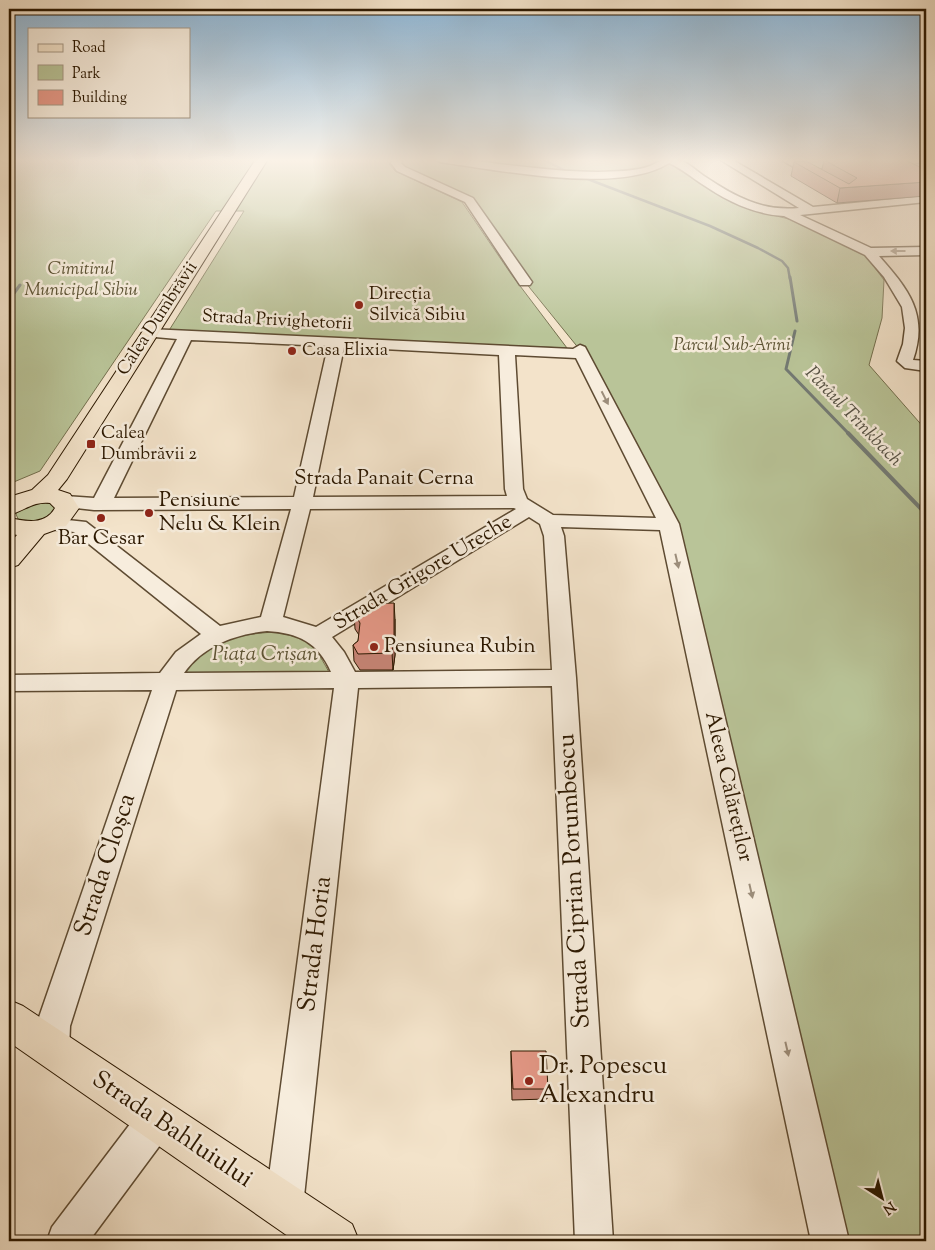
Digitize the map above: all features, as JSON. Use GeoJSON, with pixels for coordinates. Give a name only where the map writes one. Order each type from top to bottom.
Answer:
{"type":"FeatureCollection","features":[{"type":"Feature","properties":{"kind":"main road","name":"Calea Dumbrăvii"},"geometry":{"type":"LineString","coordinates":[[9,560],[65,507],[149,333],[224,217]]}},
{"type":"Feature","properties":{"kind":"main road"},"geometry":{"type":"LineString","coordinates":[[23,500],[65,507],[17,528],[9,522],[23,500]]}},
{"type":"Feature","properties":{"kind":"main road","name":"Strada Bahluiului"},"geometry":{"type":"LineString","coordinates":[[9,1019],[335,1241]]}},
{"type":"Feature","properties":{"kind":"street"},"geometry":{"type":"LineString","coordinates":[[482,217],[525,282]]}},
{"type":"Feature","properties":{"kind":"street"},"geometry":{"type":"LineString","coordinates":[[794,217],[869,252],[916,308],[911,344],[905,361],[911,365],[926,366]]}},
{"type":"Feature","properties":{"kind":"street"},"geometry":{"type":"LineString","coordinates":[[869,252],[926,251]]}},
{"type":"Feature","properties":{"kind":"street","name":"Strada Privighetorii"},"geometry":{"type":"LineString","coordinates":[[149,333],[506,351],[581,352]]}},
{"type":"Feature","properties":{"kind":"street","name":"Calea Dumbrăvii"},"geometry":{"type":"LineString","coordinates":[[65,507],[186,335]]}},
{"type":"Feature","properties":{"kind":"street"},"geometry":{"type":"LineString","coordinates":[[270,624],[302,503],[337,342]]}},
{"type":"Feature","properties":{"kind":"street","name":"Strada Ciprian Porumbescu"},"geometry":{"type":"LineString","coordinates":[[506,351],[514,489],[554,536],[564,678],[594,1241]]}},
{"type":"Feature","properties":{"kind":"street","name":"Aleea Călăreților"},"geometry":{"type":"LineString","coordinates":[[581,352],[669,524],[830,1241]]}},
{"type":"Feature","properties":{"kind":"street","name":"Strada Panait Cerna"},"geometry":{"type":"LineString","coordinates":[[65,507],[302,503],[532,511],[669,524]]}},
{"type":"Feature","properties":{"kind":"street"},"geometry":{"type":"LineString","coordinates":[[65,507],[218,636]]}},
{"type":"Feature","properties":{"kind":"street","name":"Strada Grigore Ureche"},"geometry":{"type":"LineString","coordinates":[[316,637],[532,511]]}},
{"type":"Feature","properties":{"kind":"street"},"geometry":{"type":"LineString","coordinates":[[166,682],[174,668],[187,654],[218,636],[236,628],[270,624],[288,626],[316,637],[337,659],[347,681]]}},
{"type":"Feature","properties":{"kind":"street"},"geometry":{"type":"LineString","coordinates":[[9,683],[564,678]]}},
{"type":"Feature","properties":{"kind":"street","name":"Strada Horia"},"geometry":{"type":"LineString","coordinates":[[284,1206],[347,681]]}},
{"type":"Feature","properties":{"kind":"street","name":"Strada Cloșca"},"geometry":{"type":"LineString","coordinates":[[52,1049],[53,1026],[166,682]]}},
{"type":"Feature","properties":{"kind":"street"},"geometry":{"type":"LineString","coordinates":[[66,1241],[156,1120]]}},
{"type":"Feature","properties":{"kind":"green space","name":"Cimitirul Municipal Sibiu"},"geometry":{"type":"Polygon","coordinates":[[[9,217],[212,217],[40,471],[9,484],[9,217]]]}},
{"type":"Feature","properties":{"kind":"green space"},"geometry":{"type":"Polygon","coordinates":[[[240,217],[472,217],[511,274],[567,348],[168,332],[240,217]]]}},
{"type":"Feature","properties":{"kind":"green space","name":"Parcul Sub-Arini"},"geometry":{"type":"Polygon","coordinates":[[[482,217],[782,217],[797,221],[859,251],[866,256],[884,280],[882,318],[869,365],[926,430],[926,1241],[830,1241],[669,524],[580,350],[525,282],[482,217]]]}},
{"type":"Feature","properties":{"kind":"green space"},"geometry":{"type":"Polygon","coordinates":[[[38,502],[51,503],[55,508],[48,516],[39,521],[28,522],[18,519],[16,514],[18,511],[38,502]]]}},
{"type":"Feature","properties":{"kind":"green space","name":"Piața Crișan"},"geometry":{"type":"Polygon","coordinates":[[[274,632],[296,637],[310,644],[320,656],[331,676],[176,679],[197,657],[219,643],[258,633],[274,632]]]}},
{"type":"Feature","properties":{"kind":"building"},"geometry":{"type":"Polygon","coordinates":[[[394,603],[392,653],[358,654],[353,645],[358,641],[360,623],[354,613],[361,610],[362,604],[394,603]]]}},
{"type":"Feature","properties":{"kind":"building","name":"Dr. Popescu Alexandru"},"geometry":{"type":"Polygon","coordinates":[[[511,1051],[546,1051],[548,1089],[513,1089],[511,1051]]]}},
{"type":"Feature","properties":{"kind":"waterway","name":"Pârâul Trinkbach"},"geometry":{"type":"LineString","coordinates":[[687,217],[758,248],[782,261],[788,268],[790,279]]}},
{"type":"Feature","properties":{"kind":"waterway","name":"Pârâul Trinkbach"},"geometry":{"type":"LineString","coordinates":[[790,277],[797,321]]}},
{"type":"Feature","properties":{"kind":"waterway"},"geometry":{"type":"LineString","coordinates":[[9,300],[20,285]]}},
{"type":"Feature","properties":{"kind":"waterway","name":"Pârâul Trinkbach"},"geometry":{"type":"LineString","coordinates":[[795,331],[786,369],[849,434]]}},
{"type":"Feature","properties":{"kind":"waterway","name":"Pârâul Trinkbach"},"geometry":{"type":"LineString","coordinates":[[848,433],[926,514]]}},
{"type":"Feature","properties":{"kind":"place","name":"Direcția Silvică Sibiu"},"geometry":{"type":"Point","coordinates":[359,305]}},
{"type":"Feature","properties":{"kind":"place","name":"Casa Elixia"},"geometry":{"type":"Point","coordinates":[292,351]}},
{"type":"Feature","properties":{"kind":"place","name":"Calea Dumbrăvii 2"},"geometry":{"type":"Point","coordinates":[91,444]}},
{"type":"Feature","properties":{"kind":"place","name":"Pensiune Nelu & Klein"},"geometry":{"type":"Point","coordinates":[149,513]}},
{"type":"Feature","properties":{"kind":"place","name":"Bar Cesar"},"geometry":{"type":"Point","coordinates":[101,518]}},
{"type":"Feature","properties":{"kind":"place","name":"Pensiunea Rubin"},"geometry":{"type":"Point","coordinates":[374,647]}},
{"type":"Feature","properties":{"kind":"place","name":"Dr. Popescu Alexandru"},"geometry":{"type":"Point","coordinates":[529,1081]}}]}
